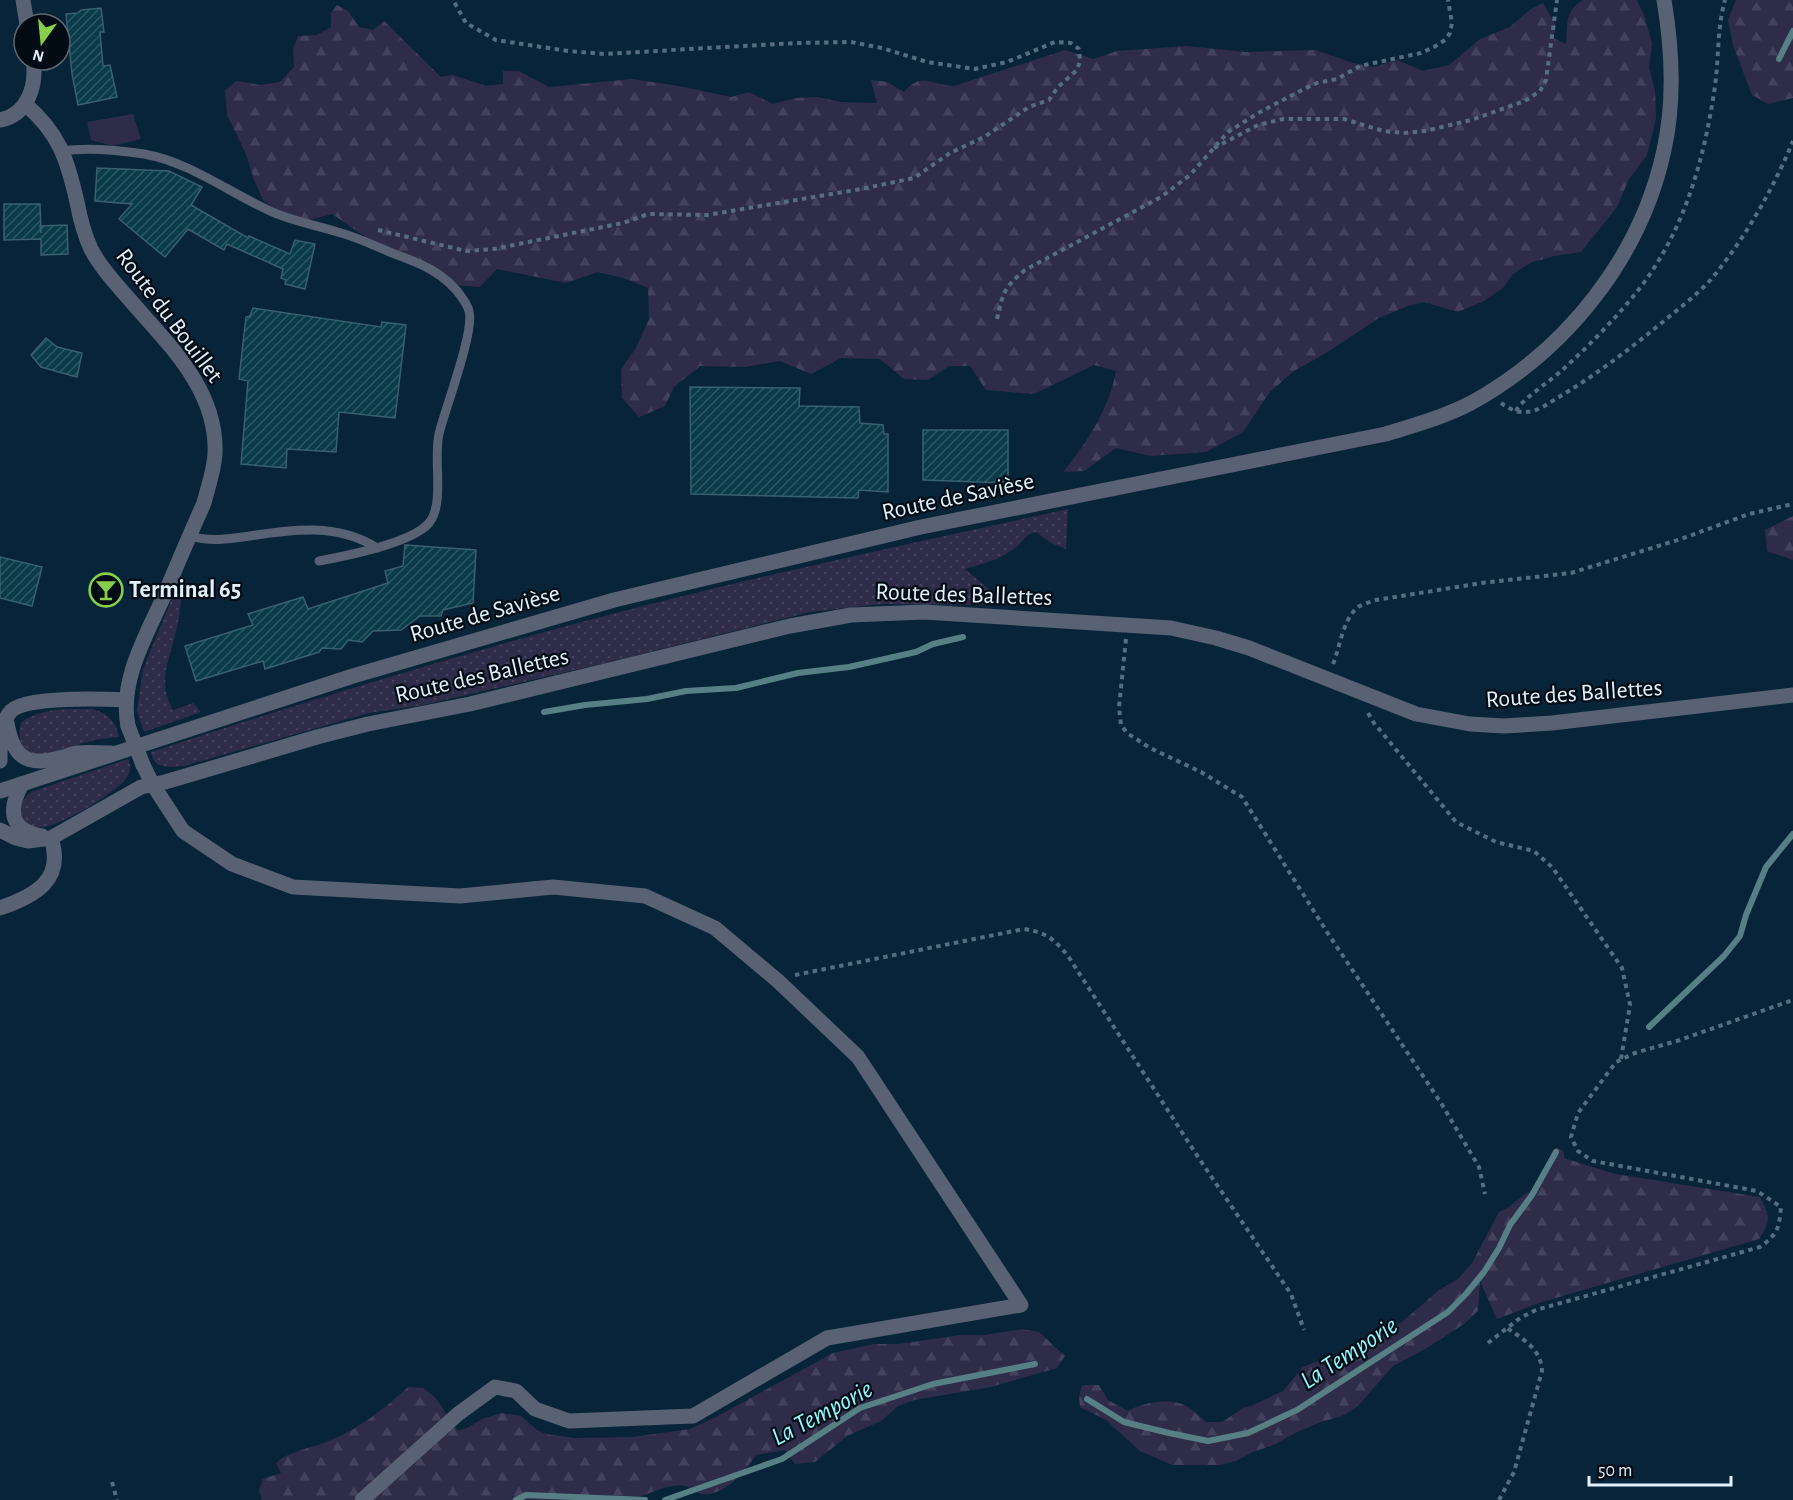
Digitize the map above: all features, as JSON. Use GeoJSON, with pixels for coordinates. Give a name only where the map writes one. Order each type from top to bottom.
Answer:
{"type":"FeatureCollection","features":[{"type":"Feature","properties":{"kind":"street","name":"Route de Savièse"},"geometry":{"type":"LineString","coordinates":[[0,791],[353,676],[614,600],[921,527],[1386,434],[1429,421],[1469,404],[1529,364],[1554,343],[1580,316],[1626,252],[1644,214],[1665,149],[1670,111],[1671,75],[1664,0]]}},
{"type":"Feature","properties":{"kind":"street"},"geometry":{"type":"LineString","coordinates":[[0,120],[10,118],[25,104],[31,93],[34,72]]}},
{"type":"Feature","properties":{"kind":"street","name":"Route du Bouillet"},"geometry":{"type":"LineString","coordinates":[[25,104],[42,119],[62,151],[84,232],[92,250],[106,272],[174,351],[201,390],[210,409],[215,454],[211,479],[190,536],[139,653],[126,700],[128,726],[143,765],[153,785],[183,831],[232,864],[293,887],[460,896],[553,887],[645,896],[715,928],[775,979],[858,1057],[1021,1305],[827,1338],[693,1416],[569,1421],[535,1409],[516,1391],[495,1387],[458,1414],[362,1500]]}},
{"type":"Feature","properties":{"kind":"street","name":"Route des Ballettes"},"geometry":{"type":"LineString","coordinates":[[51,838],[141,787],[348,729],[470,704],[823,619],[880,612],[924,612],[1171,628],[1216,638],[1274,657],[1416,714],[1443,721],[1504,726],[1608,717],[1793,695]]}},
{"type":"Feature","properties":{"kind":"street"},"geometry":{"type":"LineString","coordinates":[[3,715],[28,704],[64,700],[126,700]]}},
{"type":"Feature","properties":{"kind":"street"},"geometry":{"type":"LineString","coordinates":[[3,715],[14,748],[22,757],[32,762],[43,762],[75,753],[113,753]]}},
{"type":"Feature","properties":{"kind":"street"},"geometry":{"type":"LineString","coordinates":[[0,761],[3,715]]}},
{"type":"Feature","properties":{"kind":"street"},"geometry":{"type":"LineString","coordinates":[[22,784],[17,793],[13,817],[25,831],[51,838]]}},
{"type":"Feature","properties":{"kind":"street"},"geometry":{"type":"LineString","coordinates":[[0,830],[28,842],[51,838]]}},
{"type":"Feature","properties":{"kind":"street"},"geometry":{"type":"LineString","coordinates":[[0,908],[16,902],[47,883],[54,868],[56,852],[51,838]]}},
{"type":"Feature","properties":{"kind":"lane"},"geometry":{"type":"LineString","coordinates":[[62,151],[79,148],[145,154],[189,168],[269,211],[346,234],[422,264],[438,272],[463,298],[470,311],[468,327],[464,351],[437,440],[435,513],[429,523],[416,532],[361,553],[319,561]]}},
{"type":"Feature","properties":{"kind":"lane"},"geometry":{"type":"LineString","coordinates":[[190,536],[205,540],[294,529],[320,529],[363,540],[376,548]]}},
{"type":"Feature","properties":{"kind":"path"},"geometry":{"type":"LineString","coordinates":[[371,229],[466,251],[494,249],[623,223],[648,214],[683,216],[719,213],[914,178],[951,153],[984,137],[1029,107],[1049,100],[1058,87],[1077,70],[1080,61],[1079,50],[1071,43],[1055,42],[1007,62],[975,69],[927,62],[882,48],[850,42],[784,43],[604,54],[568,51],[496,40],[466,23],[453,0]]}},
{"type":"Feature","properties":{"kind":"path"},"geometry":{"type":"LineString","coordinates":[[997,319],[1001,298],[1007,285],[1025,270],[1161,197],[1190,176],[1228,132],[1245,120],[1302,90],[1337,79],[1360,66],[1434,48],[1450,33],[1452,23],[1448,0]]}},
{"type":"Feature","properties":{"kind":"path"},"geometry":{"type":"LineString","coordinates":[[1213,148],[1258,125],[1283,119],[1344,119],[1383,131],[1404,134],[1471,120],[1525,100],[1540,91],[1546,80],[1557,0]]}},
{"type":"Feature","properties":{"kind":"path"},"geometry":{"type":"LineString","coordinates":[[1491,391],[1510,409],[1520,412],[1533,411],[1603,369],[1651,332],[1699,291],[1740,241],[1775,180],[1793,141]]}},
{"type":"Feature","properties":{"kind":"path"},"geometry":{"type":"LineString","coordinates":[[1327,679],[1348,622],[1357,608],[1365,604],[1376,600],[1482,583],[1571,573],[1681,539],[1749,514],[1793,504]]}},
{"type":"Feature","properties":{"kind":"path"},"geometry":{"type":"LineString","coordinates":[[1126,624],[1119,707],[1121,725],[1127,733],[1150,748],[1201,772],[1242,796],[1327,932],[1441,1103],[1479,1167],[1485,1194]]}},
{"type":"Feature","properties":{"kind":"path"},"geometry":{"type":"LineString","coordinates":[[1369,696],[1368,713],[1374,723],[1455,822],[1496,842],[1534,851],[1552,867],[1622,968],[1630,1005],[1621,1060]]}},
{"type":"Feature","properties":{"kind":"path"},"geometry":{"type":"LineString","coordinates":[[775,979],[1024,929],[1054,938],[1068,956],[1198,1158],[1291,1294],[1304,1330]]}},
{"type":"Feature","properties":{"kind":"path"},"geometry":{"type":"LineString","coordinates":[[1488,1343],[1520,1318],[1536,1310],[1760,1247],[1772,1238],[1779,1226],[1781,1207],[1757,1191],[1593,1161],[1578,1151],[1571,1137],[1578,1113],[1616,1062],[1793,1000]]}},
{"type":"Feature","properties":{"kind":"path"},"geometry":{"type":"LineString","coordinates":[[1499,1500],[1514,1472],[1542,1371],[1541,1358],[1531,1346],[1507,1328]]}},
{"type":"Feature","properties":{"kind":"path"},"geometry":{"type":"LineString","coordinates":[[112,1482],[117,1500]]}},
{"type":"Feature","properties":{"kind":"green space"},"geometry":{"type":"Polygon","coordinates":[[[1583,0],[1637,0],[1652,43],[1649,68],[1655,90],[1656,118],[1647,155],[1629,179],[1617,207],[1581,252],[1530,263],[1513,274],[1503,288],[1484,301],[1458,312],[1424,302],[1379,318],[1294,371],[1269,393],[1243,432],[1206,452],[1151,456],[1116,448],[1084,471],[1063,472],[1096,425],[1108,399],[1116,371],[1094,365],[1034,394],[986,390],[970,366],[949,366],[928,380],[904,379],[880,359],[841,358],[811,374],[780,361],[745,367],[700,366],[674,387],[665,406],[639,417],[622,398],[621,369],[636,348],[649,319],[648,288],[623,278],[598,272],[566,283],[497,269],[480,287],[455,285],[392,255],[332,214],[310,220],[286,217],[263,200],[246,154],[227,115],[225,90],[237,81],[260,85],[280,82],[294,67],[293,49],[298,36],[317,35],[331,27],[331,13],[337,5],[348,11],[359,27],[373,30],[384,21],[441,77],[453,75],[486,86],[503,84],[503,71],[519,71],[549,87],[632,79],[731,97],[749,92],[773,104],[796,98],[817,97],[841,102],[877,103],[871,80],[887,82],[904,92],[916,82],[921,81],[954,86],[1065,50],[1093,59],[1117,51],[1186,46],[1246,52],[1316,50],[1353,63],[1373,67],[1397,60],[1423,71],[1449,65],[1480,39],[1510,27],[1531,9],[1543,3],[1556,26],[1553,38],[1566,44],[1570,14],[1583,0]]]}},
{"type":"Feature","properties":{"kind":"green space"},"geometry":{"type":"Polygon","coordinates":[[[1736,0],[1793,0],[1793,98],[1768,104],[1752,95],[1733,45],[1728,20],[1736,0]]]}},
{"type":"Feature","properties":{"kind":"green space"},"geometry":{"type":"Polygon","coordinates":[[[133,114],[141,139],[113,146],[91,140],[87,122],[133,114]]]}},
{"type":"Feature","properties":{"kind":"green space"},"geometry":{"type":"Polygon","coordinates":[[[1068,509],[1066,549],[1051,543],[1036,532],[1002,556],[965,569],[990,590],[1015,603],[1003,605],[882,604],[810,612],[618,660],[423,705],[369,713],[184,766],[158,765],[151,752],[404,672],[659,602],[1068,509]]]}},
{"type":"Feature","properties":{"kind":"green space"},"geometry":{"type":"Polygon","coordinates":[[[1793,516],[1793,560],[1767,551],[1765,530],[1793,516]]]}},
{"type":"Feature","properties":{"kind":"green space"},"geometry":{"type":"Polygon","coordinates":[[[182,574],[177,627],[166,668],[166,688],[173,710],[193,703],[201,712],[144,732],[137,711],[143,669],[182,574]]]}},
{"type":"Feature","properties":{"kind":"green space"},"geometry":{"type":"Polygon","coordinates":[[[93,709],[110,719],[119,737],[98,739],[45,753],[34,753],[25,749],[20,739],[21,723],[37,714],[56,710],[93,709]]]}},
{"type":"Feature","properties":{"kind":"green space"},"geometry":{"type":"Polygon","coordinates":[[[128,759],[130,771],[122,783],[75,814],[44,827],[29,824],[22,818],[20,808],[23,800],[31,792],[128,759]]]}},
{"type":"Feature","properties":{"kind":"green space"},"geometry":{"type":"Polygon","coordinates":[[[1557,1148],[1564,1152],[1564,1158],[1615,1174],[1760,1197],[1768,1218],[1766,1228],[1759,1239],[1542,1302],[1497,1319],[1480,1281],[1478,1311],[1464,1324],[1427,1348],[1393,1366],[1358,1406],[1342,1416],[1318,1423],[1236,1461],[1220,1465],[1172,1465],[1140,1451],[1106,1420],[1080,1407],[1079,1397],[1082,1385],[1099,1385],[1108,1400],[1128,1411],[1141,1405],[1166,1401],[1188,1407],[1206,1422],[1222,1422],[1245,1407],[1283,1391],[1303,1367],[1363,1344],[1402,1322],[1439,1290],[1458,1279],[1472,1263],[1499,1212],[1527,1193],[1537,1190],[1552,1151],[1557,1148]]]}},
{"type":"Feature","properties":{"kind":"green space"},"geometry":{"type":"Polygon","coordinates":[[[1022,1329],[1039,1332],[1065,1356],[1057,1368],[991,1387],[914,1400],[898,1406],[881,1421],[847,1436],[815,1462],[795,1464],[785,1450],[756,1455],[733,1482],[710,1494],[701,1494],[687,1487],[678,1486],[631,1500],[262,1500],[259,1490],[263,1479],[281,1473],[276,1463],[282,1458],[341,1436],[362,1424],[408,1387],[423,1388],[435,1397],[458,1431],[482,1419],[501,1413],[521,1416],[537,1430],[546,1434],[575,1438],[633,1437],[690,1429],[833,1353],[874,1344],[899,1344],[1022,1329]]]}},
{"type":"Feature","properties":{"kind":"building"},"geometry":{"type":"Polygon","coordinates":[[[101,8],[104,32],[100,32],[103,66],[110,65],[117,97],[78,105],[72,72],[72,14],[101,8]]]}},
{"type":"Feature","properties":{"kind":"building"},"geometry":{"type":"Polygon","coordinates":[[[97,168],[169,171],[202,187],[191,205],[248,238],[249,236],[290,254],[295,240],[315,244],[305,289],[285,284],[286,280],[281,278],[283,269],[227,244],[224,250],[188,229],[165,257],[119,219],[132,204],[95,201],[97,168]]]}},
{"type":"Feature","properties":{"kind":"building"},"geometry":{"type":"Polygon","coordinates":[[[4,204],[40,204],[41,226],[67,225],[68,254],[41,255],[41,239],[4,240],[4,204]]]}},
{"type":"Feature","properties":{"kind":"building"},"geometry":{"type":"Polygon","coordinates":[[[253,308],[381,327],[382,322],[406,325],[395,418],[339,412],[336,452],[287,449],[286,468],[241,464],[248,381],[239,379],[246,317],[250,316],[253,308]]]}},
{"type":"Feature","properties":{"kind":"building"},"geometry":{"type":"Polygon","coordinates":[[[46,338],[57,347],[82,353],[77,377],[41,367],[31,355],[46,338]]]}},
{"type":"Feature","properties":{"kind":"building"},"geometry":{"type":"Polygon","coordinates":[[[690,387],[800,388],[799,406],[859,407],[860,423],[883,425],[884,434],[888,434],[888,492],[859,490],[858,498],[691,494],[690,387]]]}},
{"type":"Feature","properties":{"kind":"building"},"geometry":{"type":"Polygon","coordinates":[[[923,430],[1008,430],[1008,483],[923,480],[923,430]]]}},
{"type":"Feature","properties":{"kind":"building"},"geometry":{"type":"Polygon","coordinates":[[[405,545],[476,550],[473,603],[443,610],[441,616],[420,616],[401,630],[373,631],[362,642],[348,640],[341,649],[322,648],[319,652],[265,669],[263,661],[196,681],[185,646],[253,625],[248,614],[303,597],[308,609],[388,583],[385,571],[403,566],[405,545]]]}},
{"type":"Feature","properties":{"kind":"building"},"geometry":{"type":"Polygon","coordinates":[[[0,557],[42,567],[32,606],[0,598],[0,557]]]}},
{"type":"Feature","properties":{"kind":"waterway"},"geometry":{"type":"LineString","coordinates":[[1779,59],[1793,31]]}},
{"type":"Feature","properties":{"kind":"waterway"},"geometry":{"type":"LineString","coordinates":[[544,712],[585,705],[647,699],[686,691],[736,688],[798,673],[849,667],[916,652],[933,644],[963,637]]}},
{"type":"Feature","properties":{"kind":"waterway","name":"La Temporie"},"geometry":{"type":"LineString","coordinates":[[1649,1027],[1724,956],[1740,936],[1766,867],[1793,834]]}},
{"type":"Feature","properties":{"kind":"waterway","name":"La Temporie"},"geometry":{"type":"LineString","coordinates":[[1087,1399],[1124,1422],[1208,1441],[1248,1433],[1297,1410],[1448,1312],[1484,1272],[1510,1225],[1532,1195],[1556,1152]]}},
{"type":"Feature","properties":{"kind":"waterway","name":"La Temporie"},"geometry":{"type":"LineString","coordinates":[[665,1500],[782,1459],[860,1408],[933,1384],[1035,1364]]}},
{"type":"Feature","properties":{"kind":"waterway","name":"La Temporie"},"geometry":{"type":"LineString","coordinates":[[516,1500],[526,1495],[645,1500]]}},
{"type":"Feature","properties":{"kind":"place","name":"Terminal 65"},"geometry":{"type":"Point","coordinates":[106,590]}}]}
